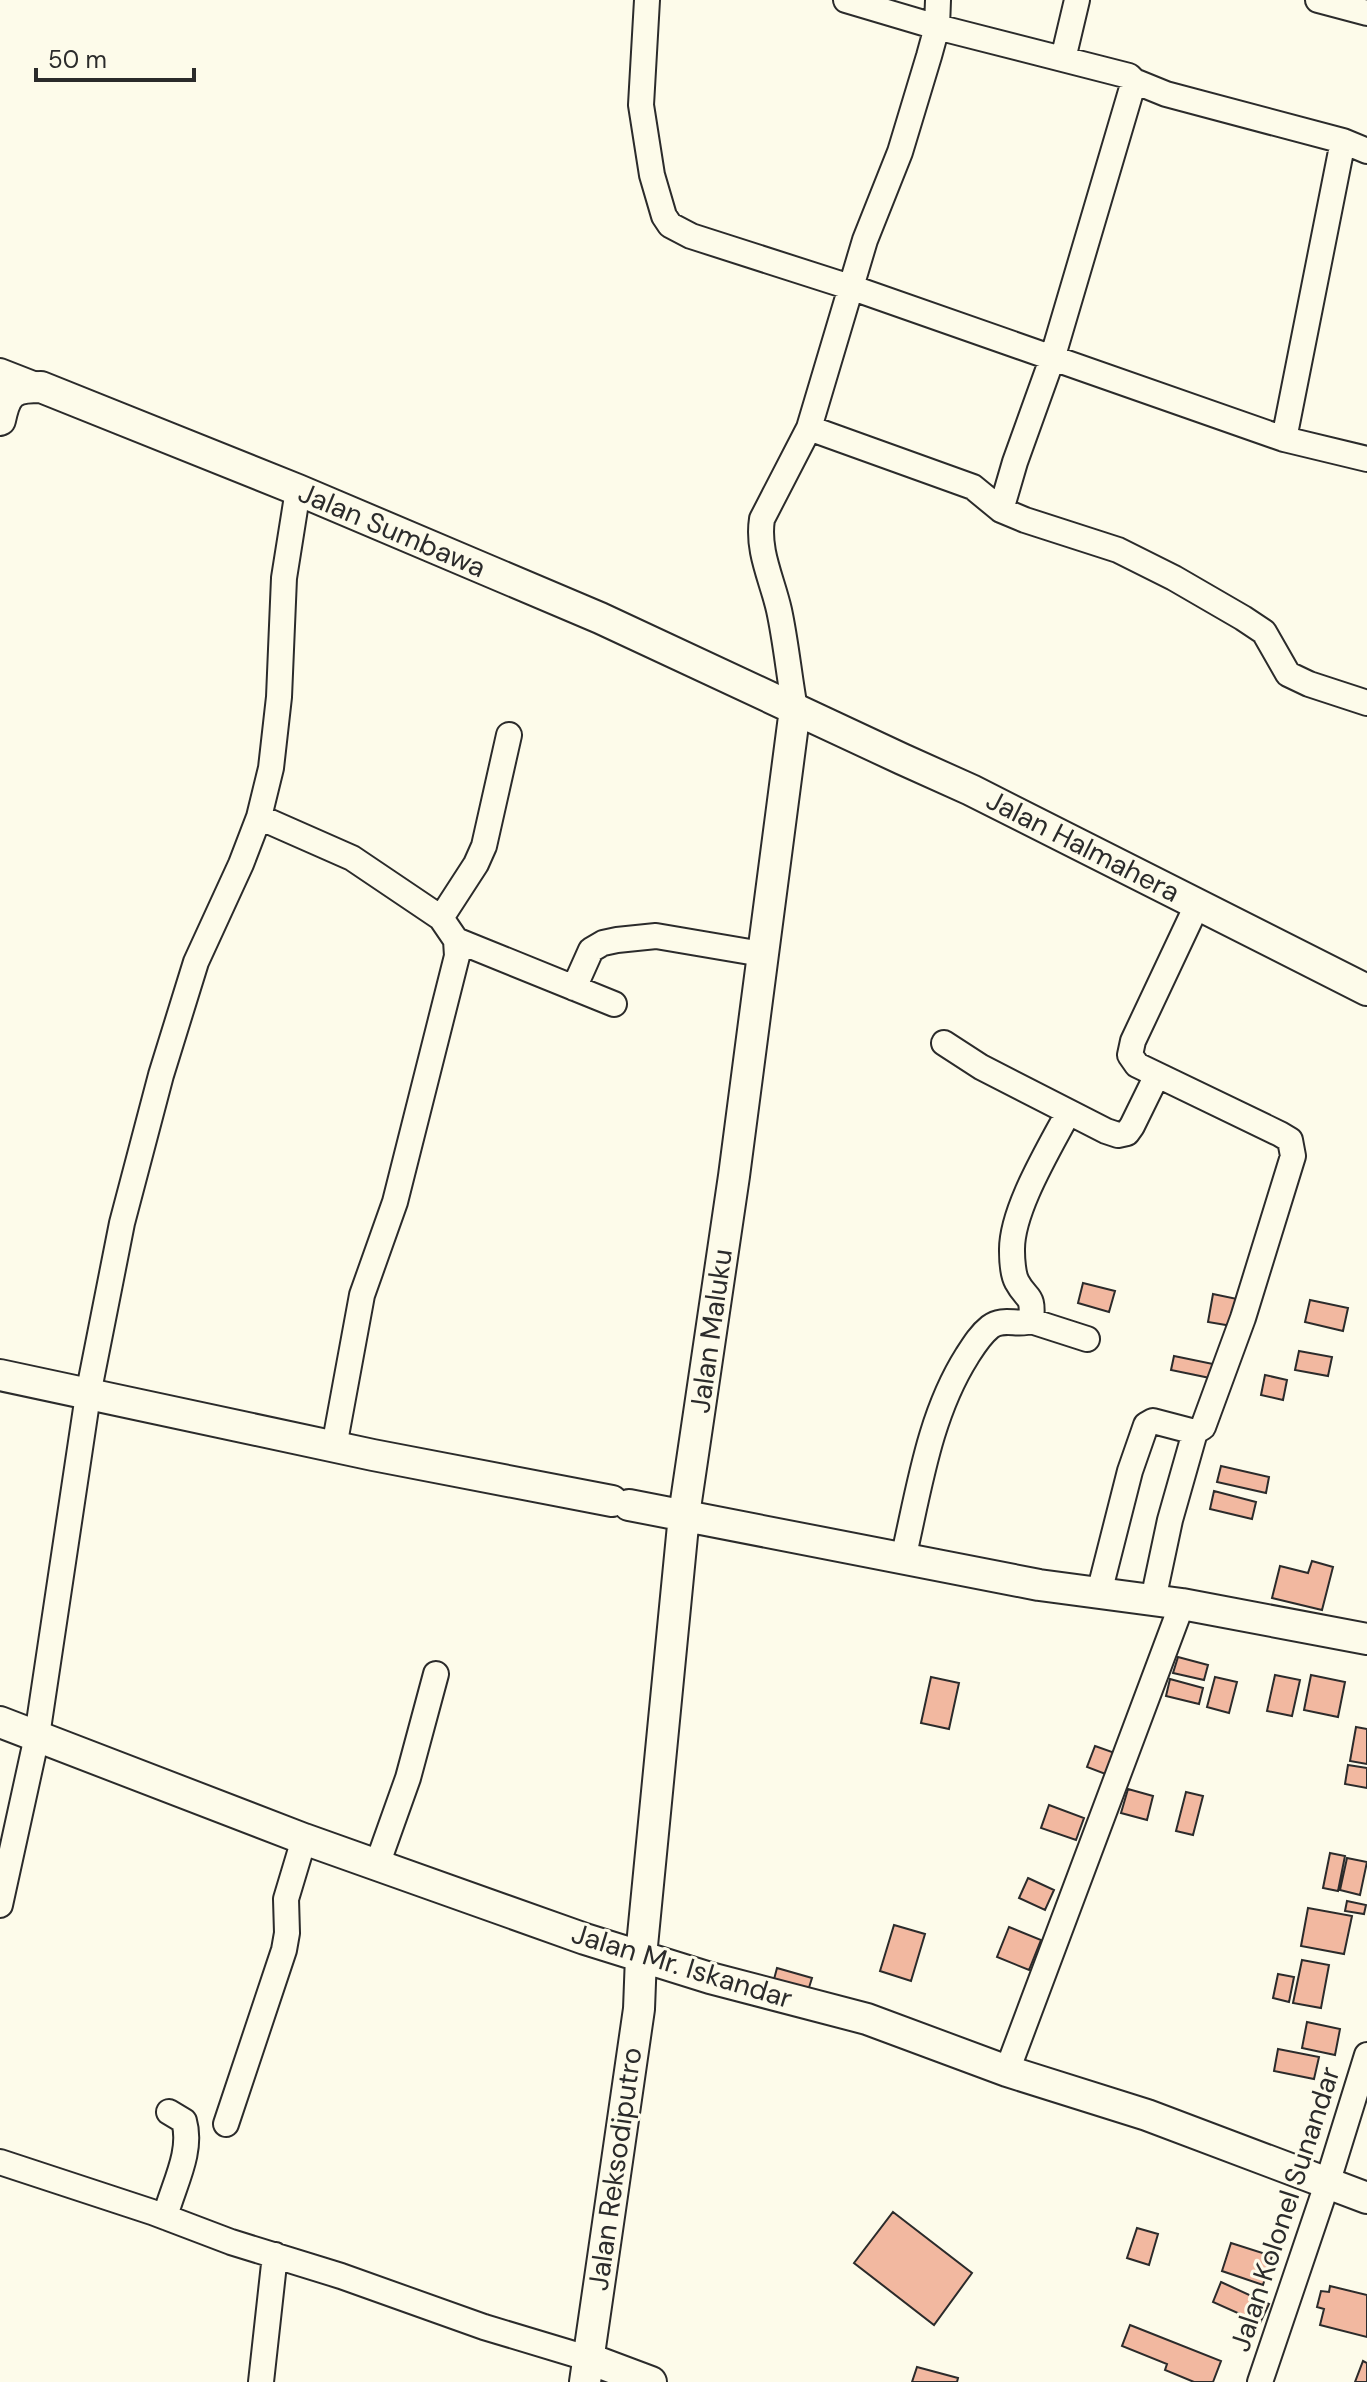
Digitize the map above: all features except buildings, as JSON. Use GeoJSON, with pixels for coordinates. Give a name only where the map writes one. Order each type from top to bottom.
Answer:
{"type":"FeatureCollection","features":[{"type":"Feature","properties":{"kind":"main road"},"geometry":{"type":"LineString","coordinates":[[0,420],[4,402],[10,393],[26,387],[41,387]]}},
{"type":"Feature","properties":{"kind":"main road","name":"Jalan Sumbawa"},"geometry":{"type":"LineString","coordinates":[[41,387],[298,490],[600,618],[795,709]]}},
{"type":"Feature","properties":{"kind":"main road","name":"Jalan Halmahera"},"geometry":{"type":"LineString","coordinates":[[795,709],[971,790],[1367,990]]}},
{"type":"Feature","properties":{"kind":"main road","name":"Jalan Maluku"},"geometry":{"type":"LineString","coordinates":[[641,1956],[684,1515],[734,1176],[795,709]]}},
{"type":"Feature","properties":{"kind":"main road"},"geometry":{"type":"LineString","coordinates":[[0,1375],[334,1447],[903,1559],[1039,1585],[1168,1602],[1367,1639]]}},
{"type":"Feature","properties":{"kind":"main road","name":"Jalan Mr. Iskandar"},"geometry":{"type":"LineString","coordinates":[[0,1722],[304,1839],[585,1939],[710,1978],[867,2019],[1007,2071],[1147,2115],[1367,2198]]}},
{"type":"Feature","properties":{"kind":"main road","name":"Jalan Reksodiputro"},"geometry":{"type":"LineString","coordinates":[[586,2370],[639,2009],[641,1956]]}},
{"type":"Feature","properties":{"kind":"main road"},"geometry":{"type":"LineString","coordinates":[[586,2370],[651,2382]]}},
{"type":"Feature","properties":{"kind":"street"},"geometry":{"type":"LineString","coordinates":[[647,0],[641,105],[652,175],[664,216],[670,225],[691,236],[853,288],[1284,439],[1367,459]]}},
{"type":"Feature","properties":{"kind":"street"},"geometry":{"type":"LineString","coordinates":[[846,0],[937,27],[1129,76],[1134,81],[1190,101],[1343,141],[1367,151]]}},
{"type":"Feature","properties":{"kind":"street"},"geometry":{"type":"LineString","coordinates":[[795,709],[779,611],[762,551],[762,519],[809,428],[865,240],[900,152],[937,27],[938,0]]}},
{"type":"Feature","properties":{"kind":"street"},"geometry":{"type":"LineString","coordinates":[[1063,59],[1077,0]]}},
{"type":"Feature","properties":{"kind":"street"},"geometry":{"type":"LineString","coordinates":[[1318,0],[1367,13]]}},
{"type":"Feature","properties":{"kind":"street"},"geometry":{"type":"LineString","coordinates":[[1001,510],[1052,359],[1134,81]]}},
{"type":"Feature","properties":{"kind":"street"},"geometry":{"type":"LineString","coordinates":[[1284,439],[1343,141]]}},
{"type":"Feature","properties":{"kind":"street"},"geometry":{"type":"LineString","coordinates":[[0,371],[41,387]]}},
{"type":"Feature","properties":{"kind":"street"},"geometry":{"type":"LineString","coordinates":[[809,428],[973,487],[1001,510],[1118,550],[1174,578],[1264,632],[1288,674],[1367,703]]}},
{"type":"Feature","properties":{"kind":"street"},"geometry":{"type":"LineString","coordinates":[[0,1905],[37,1736],[88,1395],[122,1223],[161,1075],[196,962],[241,864],[259,817],[271,768],[279,697],[284,578],[298,490]]}},
{"type":"Feature","properties":{"kind":"street"},"geometry":{"type":"LineString","coordinates":[[441,918],[484,846],[509,735]]}},
{"type":"Feature","properties":{"kind":"street"},"geometry":{"type":"LineString","coordinates":[[259,817],[352,858],[441,918],[456,940],[457,956],[395,1202],[362,1295],[334,1447]]}},
{"type":"Feature","properties":{"kind":"street"},"geometry":{"type":"LineString","coordinates":[[1007,2071],[1168,1602],[1170,1520],[1195,1432],[1203,1427],[1243,1318],[1293,1156],[1290,1140],[1137,1065],[1130,1055],[1130,1048],[1198,903]]}},
{"type":"Feature","properties":{"kind":"street"},"geometry":{"type":"LineString","coordinates":[[574,988],[591,950],[617,940],[656,936],[762,954]]}},
{"type":"Feature","properties":{"kind":"street"},"geometry":{"type":"LineString","coordinates":[[456,940],[614,1004]]}},
{"type":"Feature","properties":{"kind":"street"},"geometry":{"type":"LineString","coordinates":[[944,1043],[981,1067],[1068,1113],[1118,1135],[1127,1133],[1157,1075]]}},
{"type":"Feature","properties":{"kind":"street"},"geometry":{"type":"LineString","coordinates":[[1031,1321],[1032,1304],[1028,1294],[1016,1281],[1012,1249],[1017,1222],[1030,1187],[1068,1113]]}},
{"type":"Feature","properties":{"kind":"street"},"geometry":{"type":"LineString","coordinates":[[903,1559],[942,1404],[953,1378],[978,1339],[991,1326],[1006,1321],[1031,1321],[1087,1339]]}},
{"type":"Feature","properties":{"kind":"street"},"geometry":{"type":"LineString","coordinates":[[1099,1593],[1130,1471],[1146,1425],[1156,1421],[1195,1432]]}},
{"type":"Feature","properties":{"kind":"street"},"geometry":{"type":"LineString","coordinates":[[377,1865],[403,1791],[436,1674]]}},
{"type":"Feature","properties":{"kind":"street"},"geometry":{"type":"LineString","coordinates":[[226,2124],[284,1950],[286,1899],[304,1839]]}},
{"type":"Feature","properties":{"kind":"street","name":"Jalan Kolonel Sunandar"},"geometry":{"type":"LineString","coordinates":[[1260,2382],[1367,2055]]}},
{"type":"Feature","properties":{"kind":"street"},"geometry":{"type":"LineString","coordinates":[[165,2217],[186,2151],[187,2133],[184,2121],[169,2112]]}},
{"type":"Feature","properties":{"kind":"street"},"geometry":{"type":"LineString","coordinates":[[0,2162],[484,2327],[586,2370]]}},
{"type":"Feature","properties":{"kind":"street"},"geometry":{"type":"LineString","coordinates":[[261,2382],[275,2255]]}}]}
